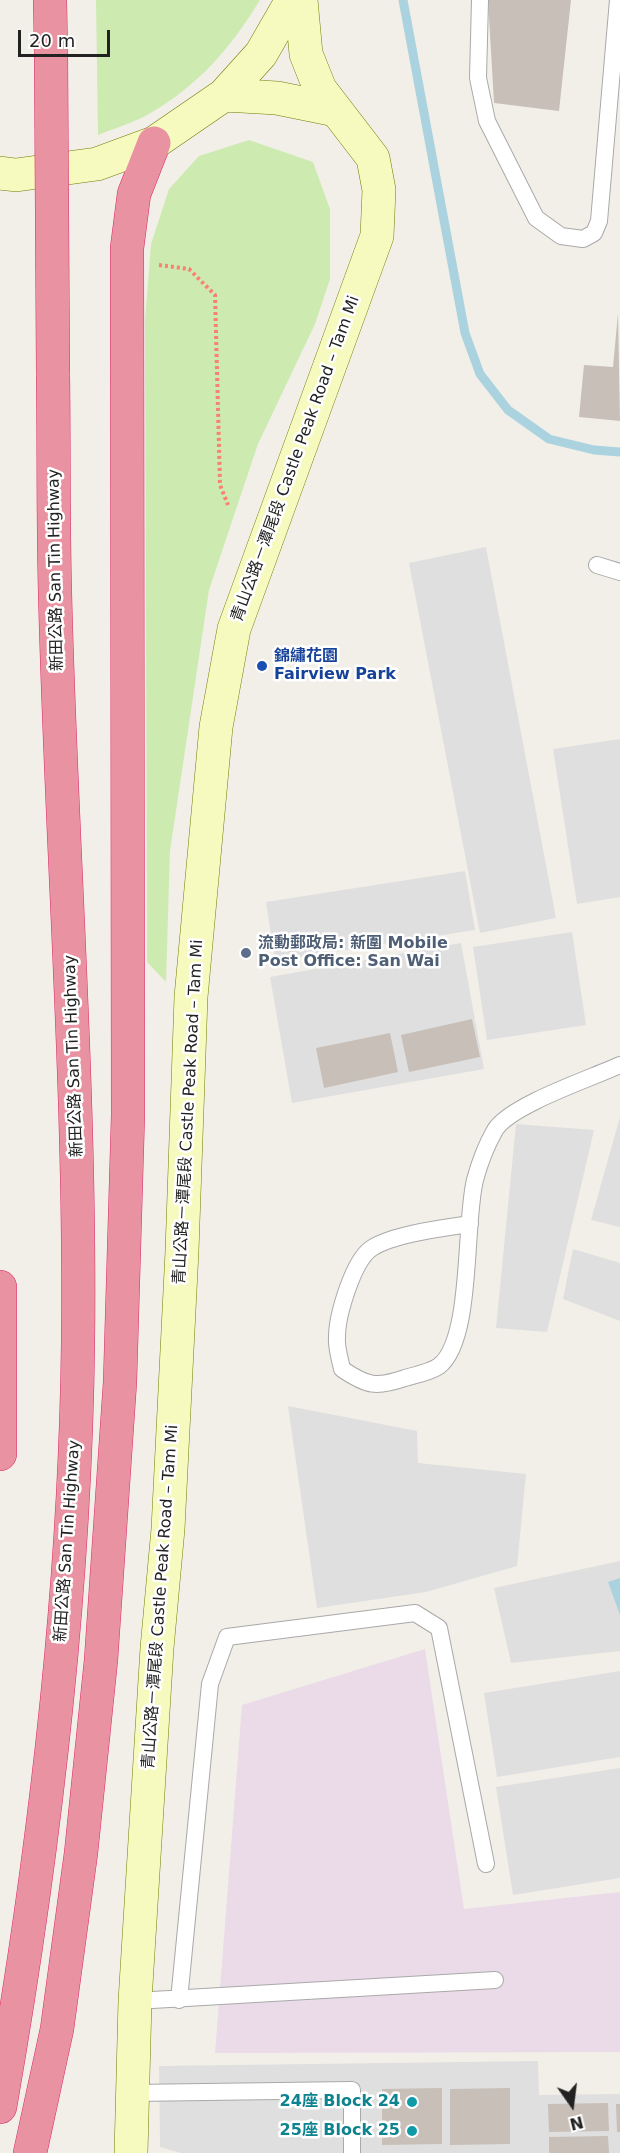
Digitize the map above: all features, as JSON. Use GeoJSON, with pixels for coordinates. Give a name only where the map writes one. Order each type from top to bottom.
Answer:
{"type":"FeatureCollection","features":[{"type":"Feature","properties":{"kind":"highway","name":"新田公路 San Tin Highway"},"geometry":{"type":"LineString","coordinates":[[0,2107],[38,1871],[56,1719],[72,1513],[78,1345],[77,1113],[55,593],[51,0]]}},
{"type":"Feature","properties":{"kind":"highway"},"geometry":{"type":"LineString","coordinates":[[30,2153],[57,2029],[81,1853],[101,1660],[120,1382],[128,1115],[127,248],[134,194],[154,143]]}},
{"type":"Feature","properties":{"kind":"highway"},"geometry":{"type":"LineString","coordinates":[[0,1287],[0,1454]]}},
{"type":"Feature","properties":{"kind":"main road"},"geometry":{"type":"LineString","coordinates":[[0,173],[16,175],[96,164],[154,143],[224,94],[261,54],[291,0]]}},
{"type":"Feature","properties":{"kind":"main road","name":"青山公路－潭尾段 Castle Peak Road – Tam Mi"},"geometry":{"type":"LineString","coordinates":[[131,2153],[135,2001],[157,1648],[168,1529],[182,1251],[191,997],[216,727],[234,629],[377,236],[379,190],[373,158],[351,126],[320,89],[306,54],[301,0]]}},
{"type":"Feature","properties":{"kind":"main road"},"geometry":{"type":"LineString","coordinates":[[224,94],[277,98],[336,110]]}},
{"type":"Feature","properties":{"kind":"lane"},"geometry":{"type":"LineString","coordinates":[[480,0],[478,78],[487,121],[536,218],[561,236],[583,239],[594,233],[599,221],[618,0]]}},
{"type":"Feature","properties":{"kind":"lane"},"geometry":{"type":"LineString","coordinates":[[597,565],[620,572]]}},
{"type":"Feature","properties":{"kind":"lane"},"geometry":{"type":"LineString","coordinates":[[470,1224],[426,1230],[371,1249],[349,1280],[346,1291],[336,1337],[342,1369],[362,1383],[376,1386],[439,1366],[453,1348],[459,1328],[475,1180],[496,1128],[529,1103],[620,1065]]}},
{"type":"Feature","properties":{"kind":"lane"},"geometry":{"type":"LineString","coordinates":[[179,2000],[210,1684],[227,1637],[415,1613],[439,1628],[486,1864]]}},
{"type":"Feature","properties":{"kind":"lane"},"geometry":{"type":"LineString","coordinates":[[135,2001],[495,1980]]}},
{"type":"Feature","properties":{"kind":"lane"},"geometry":{"type":"LineString","coordinates":[[132,2093],[352,2090],[352,2153]]}},
{"type":"Feature","properties":{"kind":"path"},"geometry":{"type":"LineString","coordinates":[[159,265],[189,269],[215,295],[220,485],[228,505]]}},
{"type":"Feature","properties":{"kind":"shaded area"},"geometry":{"type":"Polygon","coordinates":[[[486,547],[556,918],[480,933],[409,563],[486,547]]]}},
{"type":"Feature","properties":{"kind":"shaded area"},"geometry":{"type":"Polygon","coordinates":[[[620,739],[620,897],[577,904],[553,749],[620,739]]]}},
{"type":"Feature","properties":{"kind":"shaded area"},"geometry":{"type":"Polygon","coordinates":[[[465,871],[475,930],[275,961],[266,902],[465,871]]]}},
{"type":"Feature","properties":{"kind":"shaded area"},"geometry":{"type":"Polygon","coordinates":[[[572,932],[586,1025],[487,1040],[473,947],[572,932]]]}},
{"type":"Feature","properties":{"kind":"shaded area"},"geometry":{"type":"Polygon","coordinates":[[[461,943],[484,1069],[292,1103],[270,977],[461,943]]]}},
{"type":"Feature","properties":{"kind":"shaded area"},"geometry":{"type":"Polygon","coordinates":[[[620,1117],[620,1227],[591,1220],[620,1117]]]}},
{"type":"Feature","properties":{"kind":"shaded area"},"geometry":{"type":"Polygon","coordinates":[[[516,1124],[594,1130],[547,1332],[496,1328],[516,1124]]]}},
{"type":"Feature","properties":{"kind":"shaded area"},"geometry":{"type":"Polygon","coordinates":[[[573,1249],[620,1263],[620,1321],[563,1299],[573,1249]]]}},
{"type":"Feature","properties":{"kind":"shaded area"},"geometry":{"type":"Polygon","coordinates":[[[288,1406],[417,1431],[418,1463],[526,1474],[517,1566],[426,1592],[317,1608],[288,1406]]]}},
{"type":"Feature","properties":{"kind":"shaded area"},"geometry":{"type":"Polygon","coordinates":[[[620,1561],[620,1651],[511,1663],[494,1588],[620,1561]]]}},
{"type":"Feature","properties":{"kind":"shaded area"},"geometry":{"type":"Polygon","coordinates":[[[425,1649],[464,1909],[620,1892],[620,2052],[215,2053],[242,1705],[425,1649]]]}},
{"type":"Feature","properties":{"kind":"shaded area"},"geometry":{"type":"Polygon","coordinates":[[[620,1671],[620,1757],[497,1777],[484,1693],[620,1671]]]}},
{"type":"Feature","properties":{"kind":"shaded area"},"geometry":{"type":"Polygon","coordinates":[[[620,1768],[620,1878],[513,1895],[496,1787],[620,1768]]]}},
{"type":"Feature","properties":{"kind":"shaded area"},"geometry":{"type":"Polygon","coordinates":[[[538,2061],[539,2095],[620,2094],[620,2153],[181,2153],[160,2147],[159,2066],[538,2061]]]}},
{"type":"Feature","properties":{"kind":"green space"},"geometry":{"type":"Polygon","coordinates":[[[96,0],[260,0],[225,50],[183,91],[143,117],[98,135],[96,0]]]}},
{"type":"Feature","properties":{"kind":"green space"},"geometry":{"type":"Polygon","coordinates":[[[249,140],[313,162],[330,209],[330,279],[315,324],[258,444],[209,590],[170,851],[166,982],[147,962],[145,320],[151,244],[169,189],[199,156],[249,140]]]}},
{"type":"Feature","properties":{"kind":"water"},"geometry":{"type":"Polygon","coordinates":[[[620,1578],[620,1615],[608,1582],[620,1578]]]}},
{"type":"Feature","properties":{"kind":"building"},"geometry":{"type":"Polygon","coordinates":[[[488,0],[571,0],[559,111],[494,103],[488,0]]]}},
{"type":"Feature","properties":{"kind":"building"},"geometry":{"type":"Polygon","coordinates":[[[618,313],[620,421],[579,417],[584,365],[613,367],[618,313]]]}},
{"type":"Feature","properties":{"kind":"building"},"geometry":{"type":"Polygon","coordinates":[[[472,1019],[480,1057],[409,1072],[401,1035],[472,1019]]]}},
{"type":"Feature","properties":{"kind":"building"},"geometry":{"type":"Polygon","coordinates":[[[390,1033],[398,1072],[324,1088],[316,1048],[390,1033]]]}},
{"type":"Feature","properties":{"kind":"building"},"geometry":{"type":"Polygon","coordinates":[[[442,2088],[442,2144],[382,2145],[382,2089],[442,2088]]]}},
{"type":"Feature","properties":{"kind":"building"},"geometry":{"type":"Polygon","coordinates":[[[510,2088],[510,2144],[450,2145],[450,2089],[510,2088]]]}},
{"type":"Feature","properties":{"kind":"building"},"geometry":{"type":"Polygon","coordinates":[[[608,2103],[609,2131],[549,2132],[548,2104],[608,2103]]]}},
{"type":"Feature","properties":{"kind":"building"},"geometry":{"type":"Polygon","coordinates":[[[616,2104],[620,2104],[620,2132],[617,2132],[616,2104]]]}},
{"type":"Feature","properties":{"kind":"building"},"geometry":{"type":"Polygon","coordinates":[[[608,2136],[609,2153],[549,2153],[549,2137],[608,2136]]]}},
{"type":"Feature","properties":{"kind":"waterway"},"geometry":{"type":"LineString","coordinates":[[403,0],[465,333],[480,374],[508,410],[549,439],[594,450],[620,452]]}},
{"type":"Feature","properties":{"kind":"place","name":"錦繡花園 Fairview Park"},"geometry":{"type":"Point","coordinates":[262,666]}},
{"type":"Feature","properties":{"kind":"place","name":"流動郵政局: 新圍 Mobile Post Office: San Wai"},"geometry":{"type":"Point","coordinates":[246,953]}},
{"type":"Feature","properties":{"kind":"place","name":"24座 Block 24"},"geometry":{"type":"Point","coordinates":[412,2102]}},
{"type":"Feature","properties":{"kind":"place","name":"25座 Block 25"},"geometry":{"type":"Point","coordinates":[412,2131]}}]}
